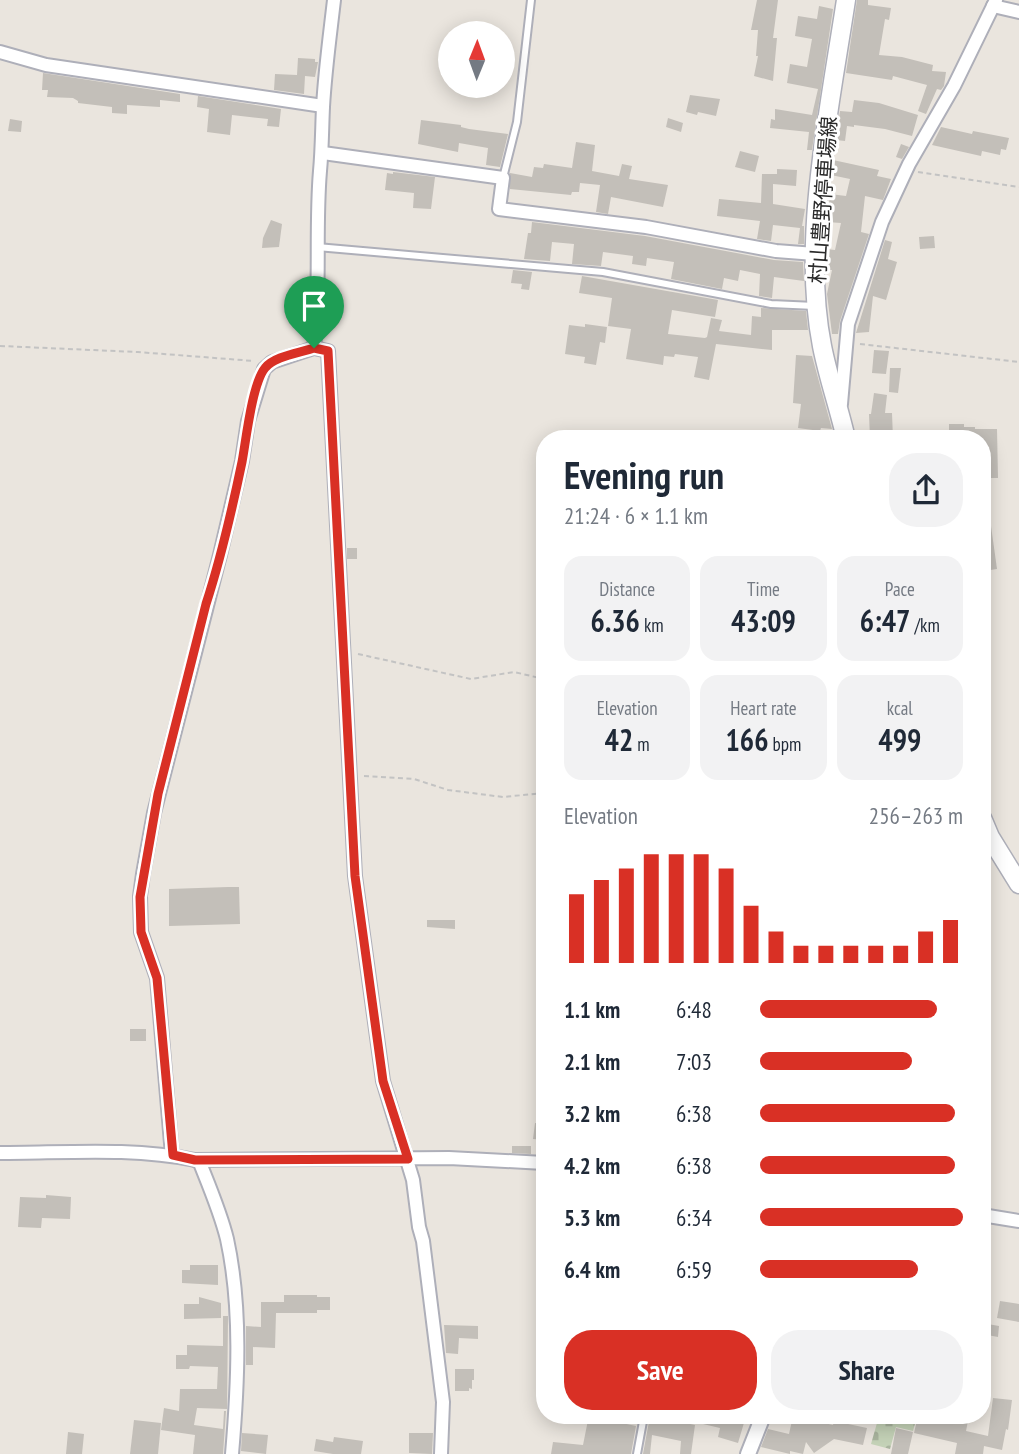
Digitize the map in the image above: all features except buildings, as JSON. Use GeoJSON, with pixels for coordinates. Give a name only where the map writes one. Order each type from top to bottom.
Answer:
{"type":"FeatureCollection","features":[{"type":"Feature","properties":{"kind":"main road","name":"村山豊野停車場線"},"geometry":{"type":"LineString","coordinates":[[844,430],[822,345],[815,254],[821,173],[846,0]]}},
{"type":"Feature","properties":{"kind":"main road"},"geometry":{"type":"LineString","coordinates":[[991,839],[1019,884]]}},
{"type":"Feature","properties":{"kind":"street"},"geometry":{"type":"LineString","coordinates":[[314,348],[318,312],[317,247],[323,106],[334,0]]}},
{"type":"Feature","properties":{"kind":"street"},"geometry":{"type":"LineString","coordinates":[[840,413],[848,324],[882,222],[906,170],[954,86],[995,3],[1019,12]]}},
{"type":"Feature","properties":{"kind":"street"},"geometry":{"type":"LineString","coordinates":[[0,52],[46,65],[323,106]]}},
{"type":"Feature","properties":{"kind":"street"},"geometry":{"type":"LineString","coordinates":[[323,153],[503,177],[499,209],[646,227],[776,251],[815,254]]}},
{"type":"Feature","properties":{"kind":"street"},"geometry":{"type":"LineString","coordinates":[[173,1155],[157,978],[141,932],[140,897],[143,874],[175,724],[214,579],[240,470],[248,421],[264,369],[272,362],[314,348],[328,351],[355,876],[383,1081],[408,1159],[423,1241],[443,1402],[441,1454]]}},
{"type":"Feature","properties":{"kind":"street"},"geometry":{"type":"LineString","coordinates":[[0,1153],[88,1151],[173,1155],[195,1160],[449,1158],[536,1163]]}},
{"type":"Feature","properties":{"kind":"street"},"geometry":{"type":"LineString","coordinates":[[195,1160],[200,1163],[222,1222],[233,1280],[236,1384],[232,1454]]}},
{"type":"Feature","properties":{"kind":"street"},"geometry":{"type":"LineString","coordinates":[[991,1216],[1019,1221]]}},
{"type":"Feature","properties":{"kind":"street"},"geometry":{"type":"LineString","coordinates":[[748,1454],[760,1424]]}},
{"type":"Feature","properties":{"kind":"lane"},"geometry":{"type":"LineString","coordinates":[[503,177],[517,122],[531,0]]}},
{"type":"Feature","properties":{"kind":"lane"},"geometry":{"type":"LineString","coordinates":[[317,247],[603,272],[771,304],[818,306]]}},
{"type":"Feature","properties":{"kind":"lane"},"geometry":{"type":"LineString","coordinates":[[637,1454],[643,1424]]}},
{"type":"Feature","properties":{"kind":"path"},"geometry":{"type":"LineString","coordinates":[[906,170],[1019,187]]}},
{"type":"Feature","properties":{"kind":"path"},"geometry":{"type":"LineString","coordinates":[[846,343],[1019,362]]}},
{"type":"Feature","properties":{"kind":"path"},"geometry":{"type":"LineString","coordinates":[[0,346],[138,352],[272,362]]}},
{"type":"Feature","properties":{"kind":"path"},"geometry":{"type":"LineString","coordinates":[[343,650],[471,679],[514,672],[536,677]]}},
{"type":"Feature","properties":{"kind":"path"},"geometry":{"type":"LineString","coordinates":[[348,775],[414,779],[448,790],[503,797],[536,794]]}},
{"type":"Feature","properties":{"kind":"green space"},"geometry":{"type":"Polygon","coordinates":[[[877,1424],[915,1424],[913,1431],[896,1427],[890,1449],[871,1444],[877,1424]]]}},
{"type":"Feature","properties":{"kind":"route"},"geometry":{"type":"LineString","coordinates":[[314,348],[328,351],[355,876],[383,1081],[408,1159],[195,1160],[173,1155],[157,978],[141,932],[140,897],[143,874],[158,794],[214,579],[258,386],[264,369],[272,362],[314,348]]}}]}
